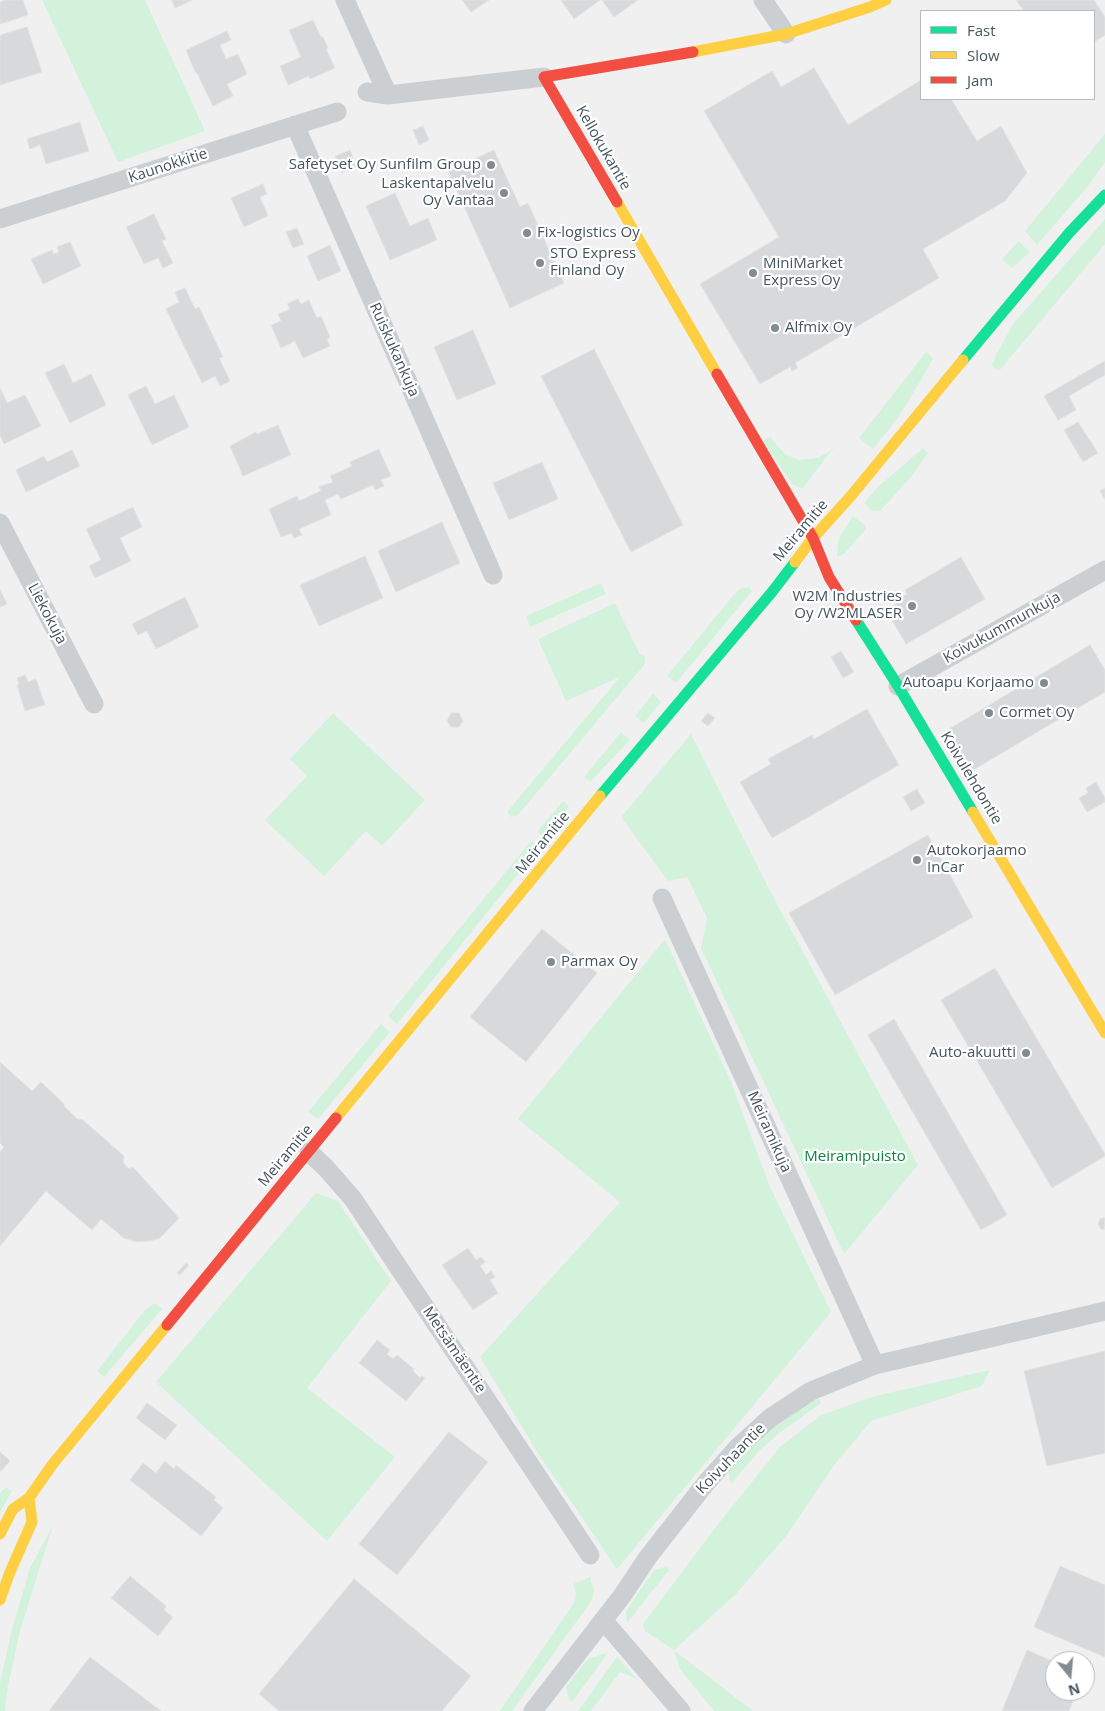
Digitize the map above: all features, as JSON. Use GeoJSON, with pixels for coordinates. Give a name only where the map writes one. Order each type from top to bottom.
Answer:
{"type":"FeatureCollection","features":[{"type":"Feature","properties":{"kind":"main road"},"geometry":{"type":"LineString","coordinates":[[544,77],[712,50],[786,34],[870,8],[886,0]]}},
{"type":"Feature","properties":{"kind":"main road","name":"Kellokukantie"},"geometry":{"type":"LineString","coordinates":[[544,77],[813,538]]}},
{"type":"Feature","properties":{"kind":"main road","name":"Meiramitie"},"geometry":{"type":"LineString","coordinates":[[0,1534],[13,1509],[29,1498],[52,1465],[587,812],[772,592],[813,538],[850,497],[1086,213],[1105,185]]}},
{"type":"Feature","properties":{"kind":"main road","name":"Meiramitie"},"geometry":{"type":"LineString","coordinates":[[1086,213],[1105,195]]}},
{"type":"Feature","properties":{"kind":"main road","name":"Koivulehdontie"},"geometry":{"type":"LineString","coordinates":[[813,538],[829,578],[898,686],[1105,1033]]}},
{"type":"Feature","properties":{"kind":"main road"},"geometry":{"type":"LineString","coordinates":[[0,1600],[32,1522],[29,1498]]}},
{"type":"Feature","properties":{"kind":"street"},"geometry":{"type":"LineString","coordinates":[[345,0],[388,96]]}},
{"type":"Feature","properties":{"kind":"street"},"geometry":{"type":"LineString","coordinates":[[763,0],[786,34]]}},
{"type":"Feature","properties":{"kind":"street"},"geometry":{"type":"LineString","coordinates":[[367,92],[388,96],[544,77]]}},
{"type":"Feature","properties":{"kind":"street","name":"Kaunokkitie"},"geometry":{"type":"LineString","coordinates":[[0,219],[337,112]]}},
{"type":"Feature","properties":{"kind":"street","name":"Ruiskukankuja"},"geometry":{"type":"LineString","coordinates":[[295,125],[493,575]]}},
{"type":"Feature","properties":{"kind":"street","name":"Liekokuja"},"geometry":{"type":"LineString","coordinates":[[0,523],[94,704]]}},
{"type":"Feature","properties":{"kind":"street","name":"Koivukummunkuja"},"geometry":{"type":"LineString","coordinates":[[898,686],[1105,570]]}},
{"type":"Feature","properties":{"kind":"street","name":"Meiramikuja"},"geometry":{"type":"LineString","coordinates":[[662,898],[875,1365]]}},
{"type":"Feature","properties":{"kind":"street","name":"Metsämäentie"},"geometry":{"type":"LineString","coordinates":[[309,1152],[353,1199],[590,1555]]}},
{"type":"Feature","properties":{"kind":"street","name":"Koivuhaantie"},"geometry":{"type":"LineString","coordinates":[[533,1711],[622,1596],[648,1557],[706,1482],[738,1447],[770,1418],[811,1391],[875,1365],[1105,1311]]}},
{"type":"Feature","properties":{"kind":"street"},"geometry":{"type":"LineString","coordinates":[[603,1620],[681,1711]]}},
{"type":"Feature","properties":{"kind":"green space"},"geometry":{"type":"Polygon","coordinates":[[[42,0],[145,0],[205,131],[118,162],[42,0]]]}},
{"type":"Feature","properties":{"kind":"green space"},"geometry":{"type":"Polygon","coordinates":[[[1105,134],[1105,162],[1088,186],[1037,245],[1025,231],[1105,134]]]}},
{"type":"Feature","properties":{"kind":"green space"},"geometry":{"type":"Polygon","coordinates":[[[1105,219],[1105,244],[999,371],[992,366],[1013,324],[1105,219]]]}},
{"type":"Feature","properties":{"kind":"green space"},"geometry":{"type":"Polygon","coordinates":[[[1018,241],[1030,252],[1012,268],[1002,260],[1018,241]]]}},
{"type":"Feature","properties":{"kind":"green space"},"geometry":{"type":"Polygon","coordinates":[[[926,352],[933,358],[924,375],[898,418],[873,449],[859,438],[926,352]]]}},
{"type":"Feature","properties":{"kind":"green space"},"geometry":{"type":"Polygon","coordinates":[[[770,437],[785,454],[799,460],[817,458],[829,452],[836,445],[802,489],[792,484],[763,441],[770,437]]]}},
{"type":"Feature","properties":{"kind":"green space"},"geometry":{"type":"Polygon","coordinates":[[[923,448],[928,453],[911,477],[880,511],[873,511],[864,503],[878,487],[923,448]]]}},
{"type":"Feature","properties":{"kind":"green space"},"geometry":{"type":"Polygon","coordinates":[[[853,516],[865,525],[866,529],[844,554],[837,557],[838,542],[853,516]]]}},
{"type":"Feature","properties":{"kind":"green space"},"geometry":{"type":"Polygon","coordinates":[[[601,583],[606,594],[530,627],[526,616],[601,583]]]}},
{"type":"Feature","properties":{"kind":"green space"},"geometry":{"type":"Polygon","coordinates":[[[749,587],[752,591],[676,683],[667,676],[736,592],[749,587]]]}},
{"type":"Feature","properties":{"kind":"green space"},"geometry":{"type":"Polygon","coordinates":[[[615,603],[639,653],[645,656],[645,664],[518,815],[511,817],[507,812],[620,677],[566,701],[538,639],[615,603]]]}},
{"type":"Feature","properties":{"kind":"green space"},"geometry":{"type":"Polygon","coordinates":[[[653,694],[661,702],[644,723],[635,716],[653,694]]]}},
{"type":"Feature","properties":{"kind":"green space"},"geometry":{"type":"Polygon","coordinates":[[[333,713],[425,800],[382,846],[366,831],[324,876],[265,820],[307,776],[290,759],[333,713]]]}},
{"type":"Feature","properties":{"kind":"green space"},"geometry":{"type":"Polygon","coordinates":[[[621,732],[630,740],[590,782],[584,777],[621,732]]]}},
{"type":"Feature","properties":{"kind":"green space","name":"Meiramipuisto"},"geometry":{"type":"Polygon","coordinates":[[[691,734],[769,889],[918,1165],[844,1254],[701,948],[707,918],[687,877],[668,881],[621,817],[691,734]]]}},
{"type":"Feature","properties":{"kind":"green space"},"geometry":{"type":"Polygon","coordinates":[[[563,801],[569,806],[547,839],[537,832],[563,801]]]}},
{"type":"Feature","properties":{"kind":"green space"},"geometry":{"type":"Polygon","coordinates":[[[531,841],[540,847],[397,1024],[388,1016],[531,841]]]}},
{"type":"Feature","properties":{"kind":"green space"},"geometry":{"type":"Polygon","coordinates":[[[665,939],[731,1082],[770,1187],[831,1312],[617,1569],[537,1452],[480,1357],[620,1202],[518,1119],[665,939]]]}},
{"type":"Feature","properties":{"kind":"green space"},"geometry":{"type":"Polygon","coordinates":[[[381,1024],[390,1032],[318,1119],[308,1112],[381,1024]]]}},
{"type":"Feature","properties":{"kind":"green space"},"geometry":{"type":"Polygon","coordinates":[[[316,1193],[338,1201],[391,1281],[307,1388],[395,1457],[327,1541],[156,1382],[316,1193]]]}},
{"type":"Feature","properties":{"kind":"green space"},"geometry":{"type":"Polygon","coordinates":[[[153,1304],[162,1309],[104,1377],[97,1371],[145,1310],[153,1304]]]}},
{"type":"Feature","properties":{"kind":"green space"},"geometry":{"type":"Polygon","coordinates":[[[990,1370],[982,1386],[871,1421],[835,1464],[786,1536],[735,1595],[674,1650],[645,1631],[643,1624],[715,1528],[780,1447],[821,1415],[875,1396],[990,1370]]]}},
{"type":"Feature","properties":{"kind":"green space"},"geometry":{"type":"Polygon","coordinates":[[[819,1398],[821,1403],[778,1434],[758,1452],[732,1483],[730,1482],[728,1470],[747,1448],[795,1411],[819,1398]]]}},
{"type":"Feature","properties":{"kind":"green space"},"geometry":{"type":"Polygon","coordinates":[[[6,1487],[12,1491],[0,1512],[0,1493],[6,1487]]]}},
{"type":"Feature","properties":{"kind":"green space"},"geometry":{"type":"Polygon","coordinates":[[[53,1525],[20,1631],[8,1686],[5,1711],[0,1711],[0,1683],[11,1633],[30,1568],[53,1525]]]}},
{"type":"Feature","properties":{"kind":"green space"},"geometry":{"type":"Polygon","coordinates":[[[667,1567],[669,1570],[627,1623],[626,1611],[654,1570],[667,1567]]]}},
{"type":"Feature","properties":{"kind":"green space"},"geometry":{"type":"Polygon","coordinates":[[[590,1577],[594,1590],[592,1600],[512,1711],[500,1711],[575,1601],[576,1593],[573,1584],[590,1577]]]}},
{"type":"Feature","properties":{"kind":"green space"},"geometry":{"type":"Polygon","coordinates":[[[674,1650],[753,1711],[714,1711],[680,1669],[674,1650]]]}},
{"type":"Feature","properties":{"kind":"green space"},"geometry":{"type":"Polygon","coordinates":[[[607,1654],[572,1702],[569,1700],[566,1687],[585,1662],[590,1658],[607,1654]]]}},
{"type":"Feature","properties":{"kind":"green space"},"geometry":{"type":"Polygon","coordinates":[[[617,1657],[637,1679],[620,1672],[591,1711],[578,1711],[617,1657]]]}},
{"type":"Feature","properties":{"kind":"building"},"geometry":{"type":"Polygon","coordinates":[[[5,0],[23,0],[28,15],[0,24],[0,2],[5,0]]]}},
{"type":"Feature","properties":{"kind":"building"},"geometry":{"type":"Polygon","coordinates":[[[172,0],[192,0],[175,8],[172,0]]]}},
{"type":"Feature","properties":{"kind":"building"},"geometry":{"type":"Polygon","coordinates":[[[462,0],[489,0],[471,12],[462,0]]]}},
{"type":"Feature","properties":{"kind":"building"},"geometry":{"type":"Polygon","coordinates":[[[561,0],[600,0],[574,19],[561,0]]]}},
{"type":"Feature","properties":{"kind":"building"},"geometry":{"type":"Polygon","coordinates":[[[602,0],[638,0],[614,17],[602,0]]]}},
{"type":"Feature","properties":{"kind":"building"},"geometry":{"type":"Polygon","coordinates":[[[1016,0],[1094,0],[1105,17],[1105,35],[1095,41],[1095,10],[1023,10],[1016,0]]]}},
{"type":"Feature","properties":{"kind":"building"},"geometry":{"type":"Polygon","coordinates":[[[313,20],[321,37],[323,37],[328,48],[326,49],[335,68],[310,79],[309,76],[288,85],[280,66],[301,57],[289,30],[313,20]]]}},
{"type":"Feature","properties":{"kind":"building"},"geometry":{"type":"Polygon","coordinates":[[[27,27],[42,72],[0,85],[0,35],[27,27]]]}},
{"type":"Feature","properties":{"kind":"building"},"geometry":{"type":"Polygon","coordinates":[[[227,31],[231,40],[220,45],[226,59],[238,54],[247,74],[227,84],[233,96],[213,106],[186,50],[227,31]]]}},
{"type":"Feature","properties":{"kind":"building"},"geometry":{"type":"Polygon","coordinates":[[[814,68],[848,125],[920,81],[920,100],[952,100],[977,141],[1001,126],[1027,173],[1005,201],[923,249],[939,278],[795,363],[798,368],[792,371],[790,367],[760,384],[700,284],[779,237],[704,111],[772,71],[781,87],[814,68]]]}},
{"type":"Feature","properties":{"kind":"building"},"geometry":{"type":"Polygon","coordinates":[[[80,122],[89,151],[46,164],[40,145],[30,149],[27,139],[80,122]]]}},
{"type":"Feature","properties":{"kind":"building"},"geometry":{"type":"Polygon","coordinates":[[[423,126],[429,140],[419,145],[413,130],[423,126]]]}},
{"type":"Feature","properties":{"kind":"building"},"geometry":{"type":"Polygon","coordinates":[[[350,150],[356,167],[342,173],[335,156],[350,150]]]}},
{"type":"Feature","properties":{"kind":"building"},"geometry":{"type":"Polygon","coordinates":[[[494,150],[520,207],[528,203],[564,283],[510,308],[448,171],[494,150]]]}},
{"type":"Feature","properties":{"kind":"building"},"geometry":{"type":"Polygon","coordinates":[[[263,184],[267,194],[260,197],[268,216],[244,227],[231,198],[263,184]]]}},
{"type":"Feature","properties":{"kind":"building"},"geometry":{"type":"Polygon","coordinates":[[[395,193],[410,226],[428,218],[437,240],[390,260],[366,206],[395,193]]]}},
{"type":"Feature","properties":{"kind":"building"},"geometry":{"type":"Polygon","coordinates":[[[154,214],[166,239],[162,241],[173,263],[163,268],[158,258],[144,264],[126,227],[154,214]]]}},
{"type":"Feature","properties":{"kind":"building"},"geometry":{"type":"Polygon","coordinates":[[[297,228],[304,244],[293,248],[286,232],[297,228]]]}},
{"type":"Feature","properties":{"kind":"building"},"geometry":{"type":"Polygon","coordinates":[[[70,242],[81,266],[43,284],[31,259],[52,250],[54,254],[59,252],[57,247],[70,242]]]}},
{"type":"Feature","properties":{"kind":"building"},"geometry":{"type":"Polygon","coordinates":[[[330,245],[341,271],[318,281],[307,256],[330,245]]]}},
{"type":"Feature","properties":{"kind":"building"},"geometry":{"type":"Polygon","coordinates":[[[185,288],[195,309],[199,307],[223,357],[219,358],[230,381],[220,386],[215,376],[202,383],[166,309],[179,302],[175,292],[185,288]]]}},
{"type":"Feature","properties":{"kind":"building"},"geometry":{"type":"Polygon","coordinates":[[[298,299],[301,304],[309,300],[317,318],[321,316],[330,337],[327,339],[330,346],[303,358],[295,341],[281,348],[271,325],[281,321],[278,314],[290,309],[287,304],[298,299]]]}},
{"type":"Feature","properties":{"kind":"building"},"geometry":{"type":"Polygon","coordinates":[[[473,330],[496,384],[457,400],[434,347],[473,330]]]}},
{"type":"Feature","properties":{"kind":"building"},"geometry":{"type":"Polygon","coordinates":[[[594,349],[683,525],[631,552],[541,376],[594,349]]]}},
{"type":"Feature","properties":{"kind":"building"},"geometry":{"type":"Polygon","coordinates":[[[1105,361],[1105,375],[1069,396],[1076,410],[1058,420],[1044,396],[1105,361]]]}},
{"type":"Feature","properties":{"kind":"building"},"geometry":{"type":"Polygon","coordinates":[[[64,364],[73,383],[91,374],[106,405],[70,423],[45,373],[64,364]]]}},
{"type":"Feature","properties":{"kind":"building"},"geometry":{"type":"Polygon","coordinates":[[[146,386],[155,404],[174,395],[189,427],[152,445],[128,395],[146,386]]]}},
{"type":"Feature","properties":{"kind":"building"},"geometry":{"type":"Polygon","coordinates":[[[0,388],[7,403],[25,395],[41,426],[4,444],[0,435],[0,388]]]}},
{"type":"Feature","properties":{"kind":"building"},"geometry":{"type":"Polygon","coordinates":[[[1078,422],[1098,453],[1083,462],[1064,430],[1078,422]]]}},
{"type":"Feature","properties":{"kind":"building"},"geometry":{"type":"Polygon","coordinates":[[[278,425],[291,455],[243,476],[230,446],[256,432],[257,434],[278,425]]]}},
{"type":"Feature","properties":{"kind":"building"},"geometry":{"type":"Polygon","coordinates":[[[379,449],[391,476],[381,480],[384,486],[375,490],[373,485],[341,499],[338,494],[325,500],[331,515],[299,529],[302,535],[294,538],[291,533],[281,537],[269,509],[297,496],[299,501],[321,491],[319,487],[333,482],[330,476],[352,466],[350,462],[379,449]]]}},
{"type":"Feature","properties":{"kind":"building"},"geometry":{"type":"Polygon","coordinates":[[[72,450],[80,466],[26,492],[16,470],[44,456],[47,462],[72,450]]]}},
{"type":"Feature","properties":{"kind":"building"},"geometry":{"type":"Polygon","coordinates":[[[542,462],[558,499],[509,520],[493,483],[542,462]]]}},
{"type":"Feature","properties":{"kind":"building"},"geometry":{"type":"Polygon","coordinates":[[[1105,488],[1105,499],[1100,491],[1105,488]]]}},
{"type":"Feature","properties":{"kind":"building"},"geometry":{"type":"Polygon","coordinates":[[[133,507],[142,527],[120,538],[131,561],[95,578],[89,566],[101,560],[86,529],[133,507]]]}},
{"type":"Feature","properties":{"kind":"building"},"geometry":{"type":"Polygon","coordinates":[[[442,522],[460,563],[396,592],[378,551],[442,522]]]}},
{"type":"Feature","properties":{"kind":"building"},"geometry":{"type":"Polygon","coordinates":[[[365,556],[383,598],[319,626],[300,585],[365,556]]]}},
{"type":"Feature","properties":{"kind":"building"},"geometry":{"type":"Polygon","coordinates":[[[961,557],[985,599],[906,644],[886,610],[896,604],[894,601],[907,594],[905,590],[961,557]]]}},
{"type":"Feature","properties":{"kind":"building"},"geometry":{"type":"Polygon","coordinates":[[[0,590],[7,604],[0,607],[0,590]]]}},
{"type":"Feature","properties":{"kind":"building"},"geometry":{"type":"Polygon","coordinates":[[[185,597],[199,627],[156,649],[147,631],[138,635],[132,624],[185,597]]]}},
{"type":"Feature","properties":{"kind":"building"},"geometry":{"type":"Polygon","coordinates":[[[1090,645],[1105,670],[1105,692],[973,770],[968,761],[962,764],[950,744],[955,740],[949,729],[1090,645]]]}},
{"type":"Feature","properties":{"kind":"building"},"geometry":{"type":"Polygon","coordinates":[[[841,651],[854,672],[843,678],[831,657],[841,651]]]}},
{"type":"Feature","properties":{"kind":"building"},"geometry":{"type":"Polygon","coordinates":[[[25,675],[28,682],[36,679],[45,705],[25,711],[17,685],[19,684],[17,678],[25,675]]]}},
{"type":"Feature","properties":{"kind":"building"},"geometry":{"type":"Polygon","coordinates":[[[867,709],[899,765],[772,838],[740,782],[771,764],[768,759],[812,735],[814,739],[867,709]]]}},
{"type":"Feature","properties":{"kind":"building"},"geometry":{"type":"Polygon","coordinates":[[[451,713],[459,713],[463,721],[459,727],[451,727],[447,721],[451,713]]]}},
{"type":"Feature","properties":{"kind":"building"},"geometry":{"type":"Polygon","coordinates":[[[708,713],[715,718],[708,726],[701,721],[708,713]]]}},
{"type":"Feature","properties":{"kind":"building"},"geometry":{"type":"Polygon","coordinates":[[[1096,782],[1105,798],[1105,802],[1087,812],[1079,798],[1088,793],[1086,788],[1096,782]]]}},
{"type":"Feature","properties":{"kind":"building"},"geometry":{"type":"Polygon","coordinates":[[[917,789],[925,803],[911,811],[903,797],[917,789]]]}},
{"type":"Feature","properties":{"kind":"building"},"geometry":{"type":"Polygon","coordinates":[[[928,835],[973,917],[835,995],[789,913],[928,835]]]}},
{"type":"Feature","properties":{"kind":"building"},"geometry":{"type":"Polygon","coordinates":[[[542,929],[597,973],[526,1062],[470,1017],[542,929]]]}},
{"type":"Feature","properties":{"kind":"building"},"geometry":{"type":"Polygon","coordinates":[[[995,968],[1105,1154],[1105,1156],[1052,1188],[941,1000],[995,968]]]}},
{"type":"Feature","properties":{"kind":"building"},"geometry":{"type":"Polygon","coordinates":[[[894,1019],[1007,1215],[981,1230],[868,1035],[894,1019]]]}},
{"type":"Feature","properties":{"kind":"building"},"geometry":{"type":"Polygon","coordinates":[[[0,1062],[32,1091],[41,1082],[77,1119],[83,1120],[124,1156],[123,1162],[129,1169],[133,1167],[179,1218],[160,1238],[137,1242],[124,1238],[101,1219],[92,1230],[46,1191],[0,1246],[0,1152],[4,1147],[0,1143],[0,1062]]]}},
{"type":"Feature","properties":{"kind":"building"},"geometry":{"type":"Polygon","coordinates":[[[1105,1218],[1104,1230],[1098,1224],[1100,1219],[1105,1218]]]}},
{"type":"Feature","properties":{"kind":"building"},"geometry":{"type":"Polygon","coordinates":[[[468,1248],[476,1260],[481,1257],[485,1262],[480,1266],[486,1275],[491,1271],[495,1277],[490,1280],[498,1293],[473,1310],[442,1265],[468,1248]]]}},
{"type":"Feature","properties":{"kind":"building"},"geometry":{"type":"Polygon","coordinates":[[[186,1263],[189,1265],[180,1275],[177,1273],[186,1263]]]}},
{"type":"Feature","properties":{"kind":"building"},"geometry":{"type":"Polygon","coordinates":[[[377,1340],[390,1350],[387,1354],[393,1359],[397,1355],[414,1369],[413,1371],[420,1378],[422,1376],[425,1378],[406,1401],[359,1363],[377,1340]]]}},
{"type":"Feature","properties":{"kind":"building"},"geometry":{"type":"Polygon","coordinates":[[[1105,1351],[1105,1453],[1047,1466],[1024,1371],[1105,1351]]]}},
{"type":"Feature","properties":{"kind":"building"},"geometry":{"type":"Polygon","coordinates":[[[147,1403],[177,1425],[165,1440],[136,1418],[147,1403]]]}},
{"type":"Feature","properties":{"kind":"building"},"geometry":{"type":"Polygon","coordinates":[[[449,1432],[488,1462],[397,1575],[359,1544],[449,1432]]]}},
{"type":"Feature","properties":{"kind":"building"},"geometry":{"type":"Polygon","coordinates":[[[0,1452],[10,1461],[0,1472],[0,1452]]]}},
{"type":"Feature","properties":{"kind":"building"},"geometry":{"type":"Polygon","coordinates":[[[165,1461],[174,1469],[176,1465],[216,1497],[214,1500],[223,1508],[201,1536],[130,1480],[143,1463],[156,1473],[165,1461]]]}},
{"type":"Feature","properties":{"kind":"building"},"geometry":{"type":"Polygon","coordinates":[[[1060,1566],[1105,1585],[1105,1657],[1095,1653],[1095,1651],[1091,1651],[1034,1627],[1060,1566]]]}},
{"type":"Feature","properties":{"kind":"building"},"geometry":{"type":"Polygon","coordinates":[[[130,1576],[166,1606],[164,1610],[173,1617],[158,1636],[111,1598],[130,1576]]]}},
{"type":"Feature","properties":{"kind":"building"},"geometry":{"type":"Polygon","coordinates":[[[354,1579],[471,1676],[442,1711],[279,1711],[259,1694],[354,1579]]]}},
{"type":"Feature","properties":{"kind":"building"},"geometry":{"type":"Polygon","coordinates":[[[1027,1650],[1045,1658],[1045,1701],[1073,1701],[1069,1711],[1002,1711],[1027,1650]]]}},
{"type":"Feature","properties":{"kind":"building"},"geometry":{"type":"Polygon","coordinates":[[[90,1657],[161,1711],[49,1711],[90,1657]]]}},
{"type":"Feature","properties":{"kind":"traffic: fast"},"geometry":{"type":"LineString","coordinates":[[963,360],[1069,233],[1105,195]]}},
{"type":"Feature","properties":{"kind":"traffic: fast"},"geometry":{"type":"LineString","coordinates":[[600,796],[772,592],[795,562]]}},
{"type":"Feature","properties":{"kind":"traffic: fast"},"geometry":{"type":"LineString","coordinates":[[856,620],[898,686],[973,812]]}},
{"type":"Feature","properties":{"kind":"traffic: slow"},"geometry":{"type":"LineString","coordinates":[[693,52],[786,34],[886,0]]}},
{"type":"Feature","properties":{"kind":"traffic: slow"},"geometry":{"type":"LineString","coordinates":[[617,202],[717,374]]}},
{"type":"Feature","properties":{"kind":"traffic: slow"},"geometry":{"type":"LineString","coordinates":[[795,562],[813,538],[850,497],[963,360]]}},
{"type":"Feature","properties":{"kind":"traffic: slow"},"geometry":{"type":"LineString","coordinates":[[336,1118],[600,796]]}},
{"type":"Feature","properties":{"kind":"traffic: slow"},"geometry":{"type":"LineString","coordinates":[[973,812],[1105,1033]]}},
{"type":"Feature","properties":{"kind":"traffic: slow"},"geometry":{"type":"LineString","coordinates":[[0,1534],[13,1509],[29,1498],[52,1465],[167,1325]]}},
{"type":"Feature","properties":{"kind":"traffic: slow"},"geometry":{"type":"LineString","coordinates":[[0,1600],[32,1522],[29,1498]]}},
{"type":"Feature","properties":{"kind":"traffic: jam"},"geometry":{"type":"LineString","coordinates":[[617,202],[544,77],[693,52]]}},
{"type":"Feature","properties":{"kind":"traffic: jam"},"geometry":{"type":"LineString","coordinates":[[717,374],[813,538],[829,577],[856,620]]}},
{"type":"Feature","properties":{"kind":"traffic: jam"},"geometry":{"type":"LineString","coordinates":[[167,1325],[336,1118]]}},
{"type":"Feature","properties":{"kind":"place","name":"Safetyset Oy Sunfilm Group"},"geometry":{"type":"Point","coordinates":[491,165]}},
{"type":"Feature","properties":{"kind":"place","name":"Laskentapalvelu Oy Vantaa"},"geometry":{"type":"Point","coordinates":[504,193]}},
{"type":"Feature","properties":{"kind":"place","name":"Fix-logistics Oy"},"geometry":{"type":"Point","coordinates":[527,233]}},
{"type":"Feature","properties":{"kind":"place","name":"STO Express Finland Oy"},"geometry":{"type":"Point","coordinates":[540,263]}},
{"type":"Feature","properties":{"kind":"place","name":"MiniMarket Express Oy"},"geometry":{"type":"Point","coordinates":[753,273]}},
{"type":"Feature","properties":{"kind":"place","name":"Alfmix Oy"},"geometry":{"type":"Point","coordinates":[775,328]}},
{"type":"Feature","properties":{"kind":"place","name":"W2M Industries Oy /W2MLASER"},"geometry":{"type":"Point","coordinates":[912,606]}},
{"type":"Feature","properties":{"kind":"place","name":"Autoapu Korjaamo"},"geometry":{"type":"Point","coordinates":[1044,683]}},
{"type":"Feature","properties":{"kind":"place","name":"Cormet Oy"},"geometry":{"type":"Point","coordinates":[989,713]}},
{"type":"Feature","properties":{"kind":"place","name":"Autokorjaamo InCar"},"geometry":{"type":"Point","coordinates":[917,860]}},
{"type":"Feature","properties":{"kind":"place","name":"Parmax Oy"},"geometry":{"type":"Point","coordinates":[551,962]}},
{"type":"Feature","properties":{"kind":"place","name":"Auto-akuutti"},"geometry":{"type":"Point","coordinates":[1026,1053]}}]}
